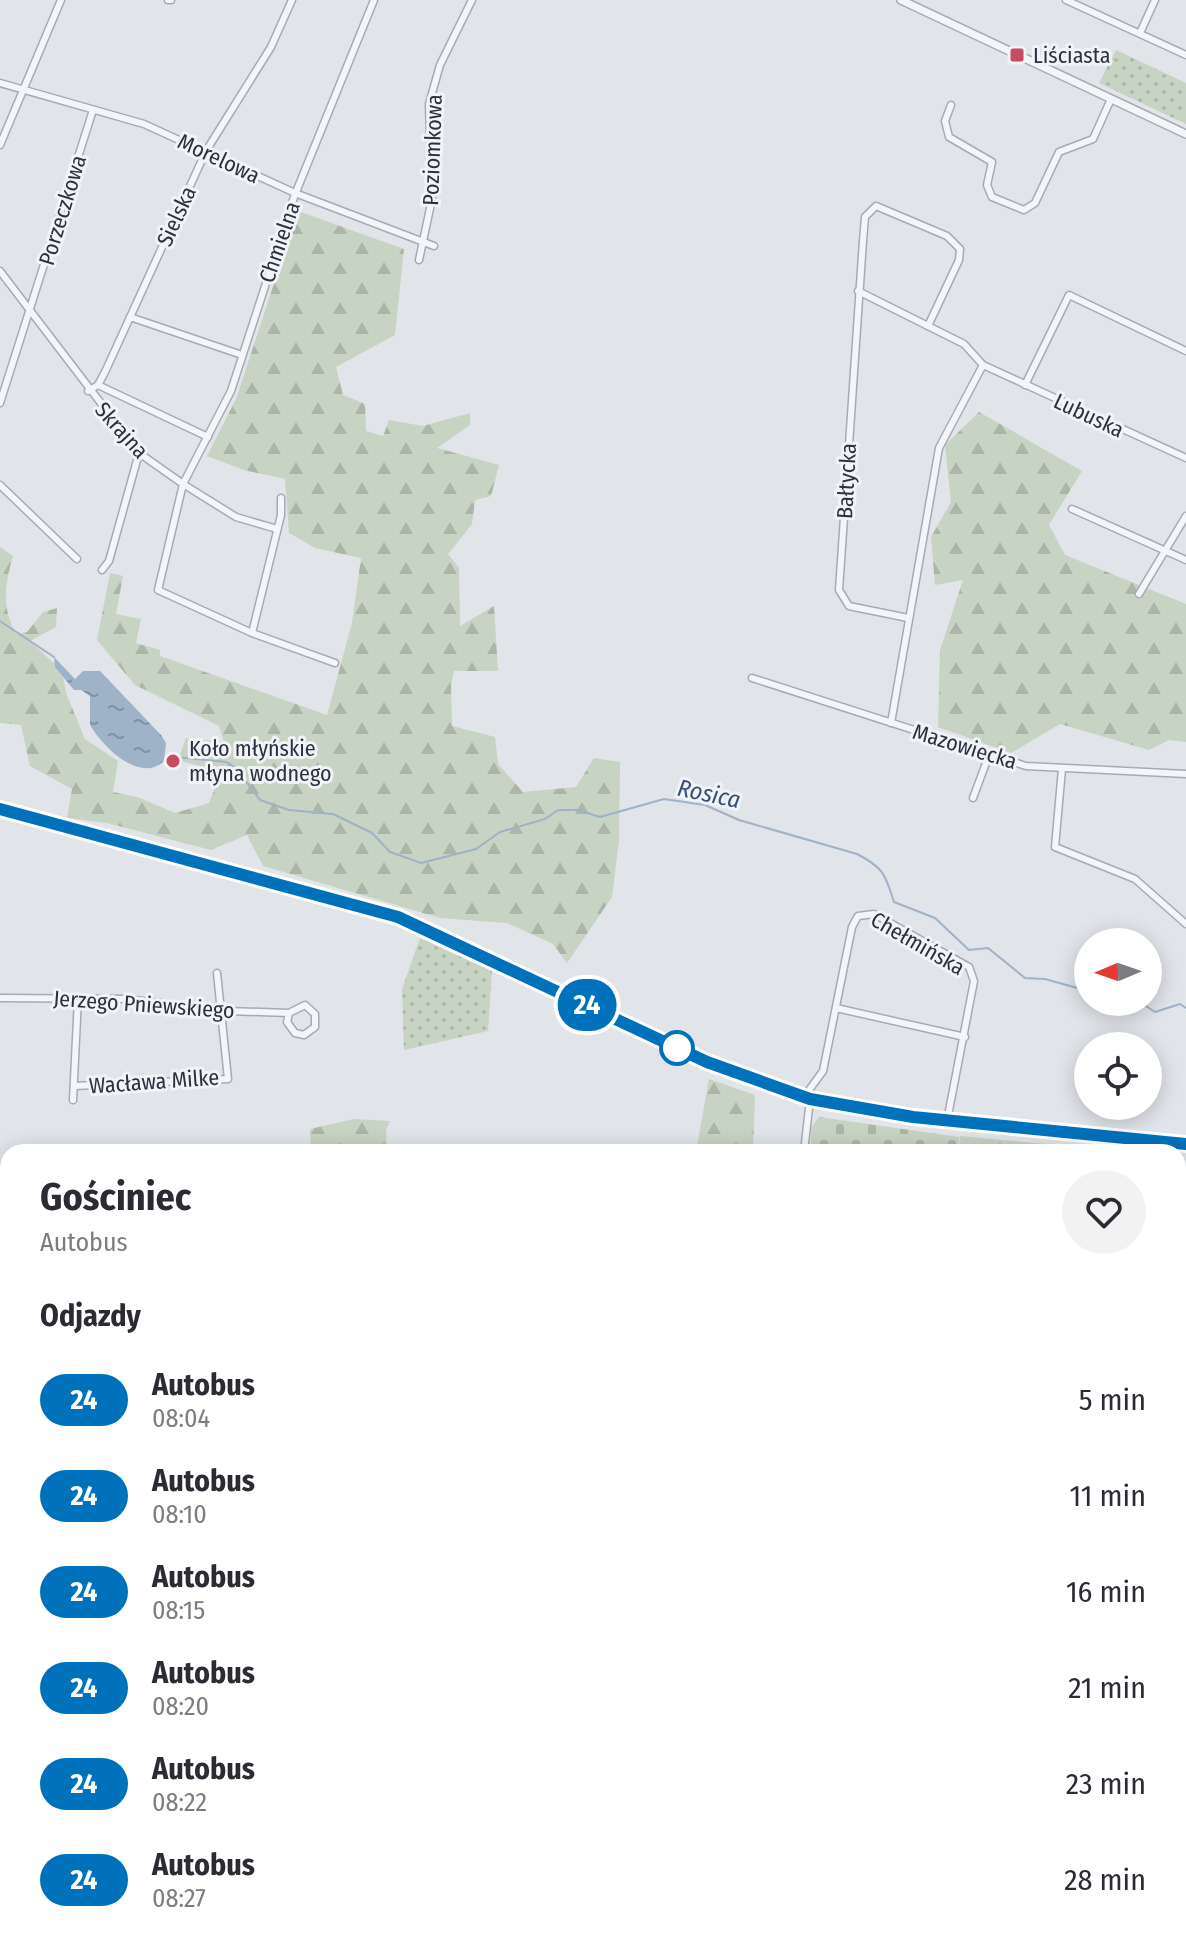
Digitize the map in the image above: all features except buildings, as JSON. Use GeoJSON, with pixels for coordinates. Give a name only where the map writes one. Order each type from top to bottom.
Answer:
{"type":"FeatureCollection","features":[{"type":"Feature","properties":{"kind":"street"},"geometry":{"type":"LineString","coordinates":[[0,145],[61,0]]}},
{"type":"Feature","properties":{"kind":"street","name":"Sielska"},"geometry":{"type":"LineString","coordinates":[[98,385],[206,151],[271,47],[292,0]]}},
{"type":"Feature","properties":{"kind":"street","name":"Chmielna"},"geometry":{"type":"LineString","coordinates":[[183,484],[231,391],[295,193],[374,0]]}},
{"type":"Feature","properties":{"kind":"street","name":"Poziomkowa"},"geometry":{"type":"LineString","coordinates":[[419,260],[434,177],[429,104],[440,65],[472,0]]}},
{"type":"Feature","properties":{"kind":"street"},"geometry":{"type":"LineString","coordinates":[[901,0],[1186,134]]}},
{"type":"Feature","properties":{"kind":"street"},"geometry":{"type":"LineString","coordinates":[[1066,0],[1186,55]]}},
{"type":"Feature","properties":{"kind":"street"},"geometry":{"type":"LineString","coordinates":[[1140,33],[1155,0]]}},
{"type":"Feature","properties":{"kind":"street","name":"Morelowa"},"geometry":{"type":"LineString","coordinates":[[0,83],[144,124],[295,193],[434,246]]}},
{"type":"Feature","properties":{"kind":"street"},"geometry":{"type":"LineString","coordinates":[[951,105],[945,121],[949,137],[992,162],[987,185],[992,197],[1024,210],[1035,203],[1059,152],[1093,139],[1111,99]]}},
{"type":"Feature","properties":{"kind":"street","name":"Porzeczkowa"},"geometry":{"type":"LineString","coordinates":[[0,403],[93,110]]}},
{"type":"Feature","properties":{"kind":"street","name":"Bałtycka"},"geometry":{"type":"LineString","coordinates":[[908,618],[849,606],[839,594],[858,291],[865,217],[870,210],[882,207],[933,229],[953,239],[960,249],[959,260],[928,326]]}},
{"type":"Feature","properties":{"kind":"street","name":"Skrajna"},"geometry":{"type":"LineString","coordinates":[[0,271],[88,391],[139,453],[236,517],[277,529]]}},
{"type":"Feature","properties":{"kind":"street"},"geometry":{"type":"LineString","coordinates":[[858,291],[964,344],[983,365],[939,448],[891,723]]}},
{"type":"Feature","properties":{"kind":"street"},"geometry":{"type":"LineString","coordinates":[[1025,385],[1069,295],[1186,351]]}},
{"type":"Feature","properties":{"kind":"street"},"geometry":{"type":"LineString","coordinates":[[130,317],[242,355]]}},
{"type":"Feature","properties":{"kind":"street","name":"Lubuska"},"geometry":{"type":"LineString","coordinates":[[983,365],[1186,458]]}},
{"type":"Feature","properties":{"kind":"street"},"geometry":{"type":"LineString","coordinates":[[0,375],[9,374]]}},
{"type":"Feature","properties":{"kind":"street"},"geometry":{"type":"LineString","coordinates":[[88,391],[98,385]]}},
{"type":"Feature","properties":{"kind":"street","name":"Skrajna"},"geometry":{"type":"LineString","coordinates":[[98,385],[208,437]]}},
{"type":"Feature","properties":{"kind":"street"},"geometry":{"type":"LineString","coordinates":[[102,570],[109,561],[139,453]]}},
{"type":"Feature","properties":{"kind":"street"},"geometry":{"type":"LineString","coordinates":[[183,484],[158,590],[252,633],[335,663]]}},
{"type":"Feature","properties":{"kind":"street"},"geometry":{"type":"LineString","coordinates":[[0,485],[77,559]]}},
{"type":"Feature","properties":{"kind":"street"},"geometry":{"type":"LineString","coordinates":[[252,633],[277,529],[281,498]]}},
{"type":"Feature","properties":{"kind":"street"},"geometry":{"type":"LineString","coordinates":[[1072,509],[1164,553],[1186,560]]}},
{"type":"Feature","properties":{"kind":"street"},"geometry":{"type":"LineString","coordinates":[[1139,594],[1186,516]]}},
{"type":"Feature","properties":{"kind":"street","name":"Mazowiecka"},"geometry":{"type":"LineString","coordinates":[[752,678],[1026,766],[1186,774]]}},
{"type":"Feature","properties":{"kind":"street"},"geometry":{"type":"LineString","coordinates":[[973,798],[989,755]]}},
{"type":"Feature","properties":{"kind":"street"},"geometry":{"type":"LineString","coordinates":[[1062,769],[1055,847],[1135,879],[1186,924]]}},
{"type":"Feature","properties":{"kind":"street"},"geometry":{"type":"LineString","coordinates":[[0,809],[376,910],[463,946],[707,1062],[807,1098],[947,1121],[1186,1144]]}},
{"type":"Feature","properties":{"kind":"street","name":"Chełmińska"},"geometry":{"type":"LineString","coordinates":[[807,1098],[823,1071],[852,927],[858,916],[874,914],[969,967],[974,992],[947,1121]]}},
{"type":"Feature","properties":{"kind":"street","name":"Wacława Milke"},"geometry":{"type":"LineString","coordinates":[[74,1086],[228,1079],[217,973]]}},
{"type":"Feature","properties":{"kind":"street","name":"Jerzego Pniewskiego"},"geometry":{"type":"LineString","coordinates":[[0,998],[78,998],[289,1013],[296,1007],[309,1007],[317,1018],[315,1027],[304,1035],[295,1033],[287,1022],[289,1013]]}},
{"type":"Feature","properties":{"kind":"street"},"geometry":{"type":"LineString","coordinates":[[73,1100],[78,998]]}},
{"type":"Feature","properties":{"kind":"street"},"geometry":{"type":"LineString","coordinates":[[836,1008],[965,1037]]}},
{"type":"Feature","properties":{"kind":"street"},"geometry":{"type":"LineString","coordinates":[[804,1144],[807,1098]]}},
{"type":"Feature","properties":{"kind":"green space"},"geometry":{"type":"Polygon","coordinates":[[[1116,50],[1186,83],[1186,124],[1099,83],[1116,50]]]}},
{"type":"Feature","properties":{"kind":"green space"},"geometry":{"type":"Polygon","coordinates":[[[298,211],[404,249],[395,335],[336,367],[343,395],[365,404],[366,431],[383,436],[389,420],[423,426],[470,413],[470,425],[437,448],[499,465],[491,496],[475,500],[472,524],[448,554],[459,568],[460,626],[494,606],[498,671],[454,671],[451,685],[452,726],[495,737],[498,764],[523,792],[576,787],[594,758],[620,762],[619,840],[612,897],[567,963],[553,944],[507,923],[440,918],[263,866],[247,835],[211,850],[107,823],[67,818],[72,789],[30,766],[21,725],[0,723],[0,547],[13,556],[6,605],[16,634],[27,632],[43,612],[57,608],[56,627],[30,641],[62,671],[66,693],[85,739],[118,761],[113,792],[137,797],[175,813],[209,803],[221,772],[178,760],[186,738],[224,742],[219,726],[135,685],[97,640],[110,573],[123,576],[116,614],[141,619],[136,643],[160,650],[160,656],[327,715],[352,623],[361,558],[315,548],[289,533],[285,479],[244,470],[207,456],[236,399],[298,211]]]}},
{"type":"Feature","properties":{"kind":"green space"},"geometry":{"type":"Polygon","coordinates":[[[979,412],[1082,471],[1049,525],[1065,555],[1186,604],[1186,742],[1169,740],[1149,750],[1060,724],[1011,753],[938,727],[940,650],[963,580],[935,585],[931,537],[951,502],[945,445],[979,412]]]}},
{"type":"Feature","properties":{"kind":"green space"},"geometry":{"type":"Polygon","coordinates":[[[420,938],[492,971],[488,1031],[404,1050],[402,989],[420,938]]]}},
{"type":"Feature","properties":{"kind":"green space"},"geometry":{"type":"Polygon","coordinates":[[[709,1079],[755,1095],[753,1144],[697,1144],[709,1079]]]}},
{"type":"Feature","properties":{"kind":"green space"},"geometry":{"type":"Polygon","coordinates":[[[819,1117],[959,1137],[959,1144],[811,1144],[812,1126],[819,1117]]]}},
{"type":"Feature","properties":{"kind":"green space"},"geometry":{"type":"Polygon","coordinates":[[[354,1119],[390,1121],[386,1130],[387,1144],[311,1144],[310,1129],[354,1119]]]}},
{"type":"Feature","properties":{"kind":"green space"},"geometry":{"type":"Polygon","coordinates":[[[960,1136],[1047,1144],[960,1144],[960,1136]]]}},
{"type":"Feature","properties":{"kind":"water"},"geometry":{"type":"Polygon","coordinates":[[[54,657],[75,679],[83,671],[100,671],[161,735],[166,743],[164,761],[144,768],[133,766],[113,752],[90,725],[90,696],[81,690],[74,690],[55,667],[54,657]]]}},
{"type":"Feature","properties":{"kind":"waterway","name":"Rosica"},"geometry":{"type":"LineString","coordinates":[[0,621],[54,657]]}},
{"type":"Feature","properties":{"kind":"waterway","name":"Rosica"},"geometry":{"type":"LineString","coordinates":[[166,756],[226,762],[236,768],[260,800],[289,810],[333,814],[372,833],[390,852],[421,863],[476,849],[500,832],[545,819],[558,810],[578,810],[600,817],[664,799],[705,805],[739,820],[857,854],[873,863],[882,873],[894,902],[935,918],[969,950],[988,948],[1025,978],[1045,979],[1074,987]]}},
{"type":"Feature","properties":{"kind":"waterway","name":"Rosica"},"geometry":{"type":"LineString","coordinates":[[1162,1010],[1180,1004],[1186,1008]]}},
{"type":"Feature","properties":{"kind":"bus line","name":"24"},"geometry":{"type":"LineString","coordinates":[[0,809],[398,917],[707,1062],[810,1099],[913,1117],[1186,1144]]}},
{"type":"Feature","properties":{"kind":"place","name":"Liściasta"},"geometry":{"type":"Point","coordinates":[1017,55]}},
{"type":"Feature","properties":{"kind":"place","name":"Koło młyńskie młyna wodnego"},"geometry":{"type":"Point","coordinates":[173,761]}}]}
